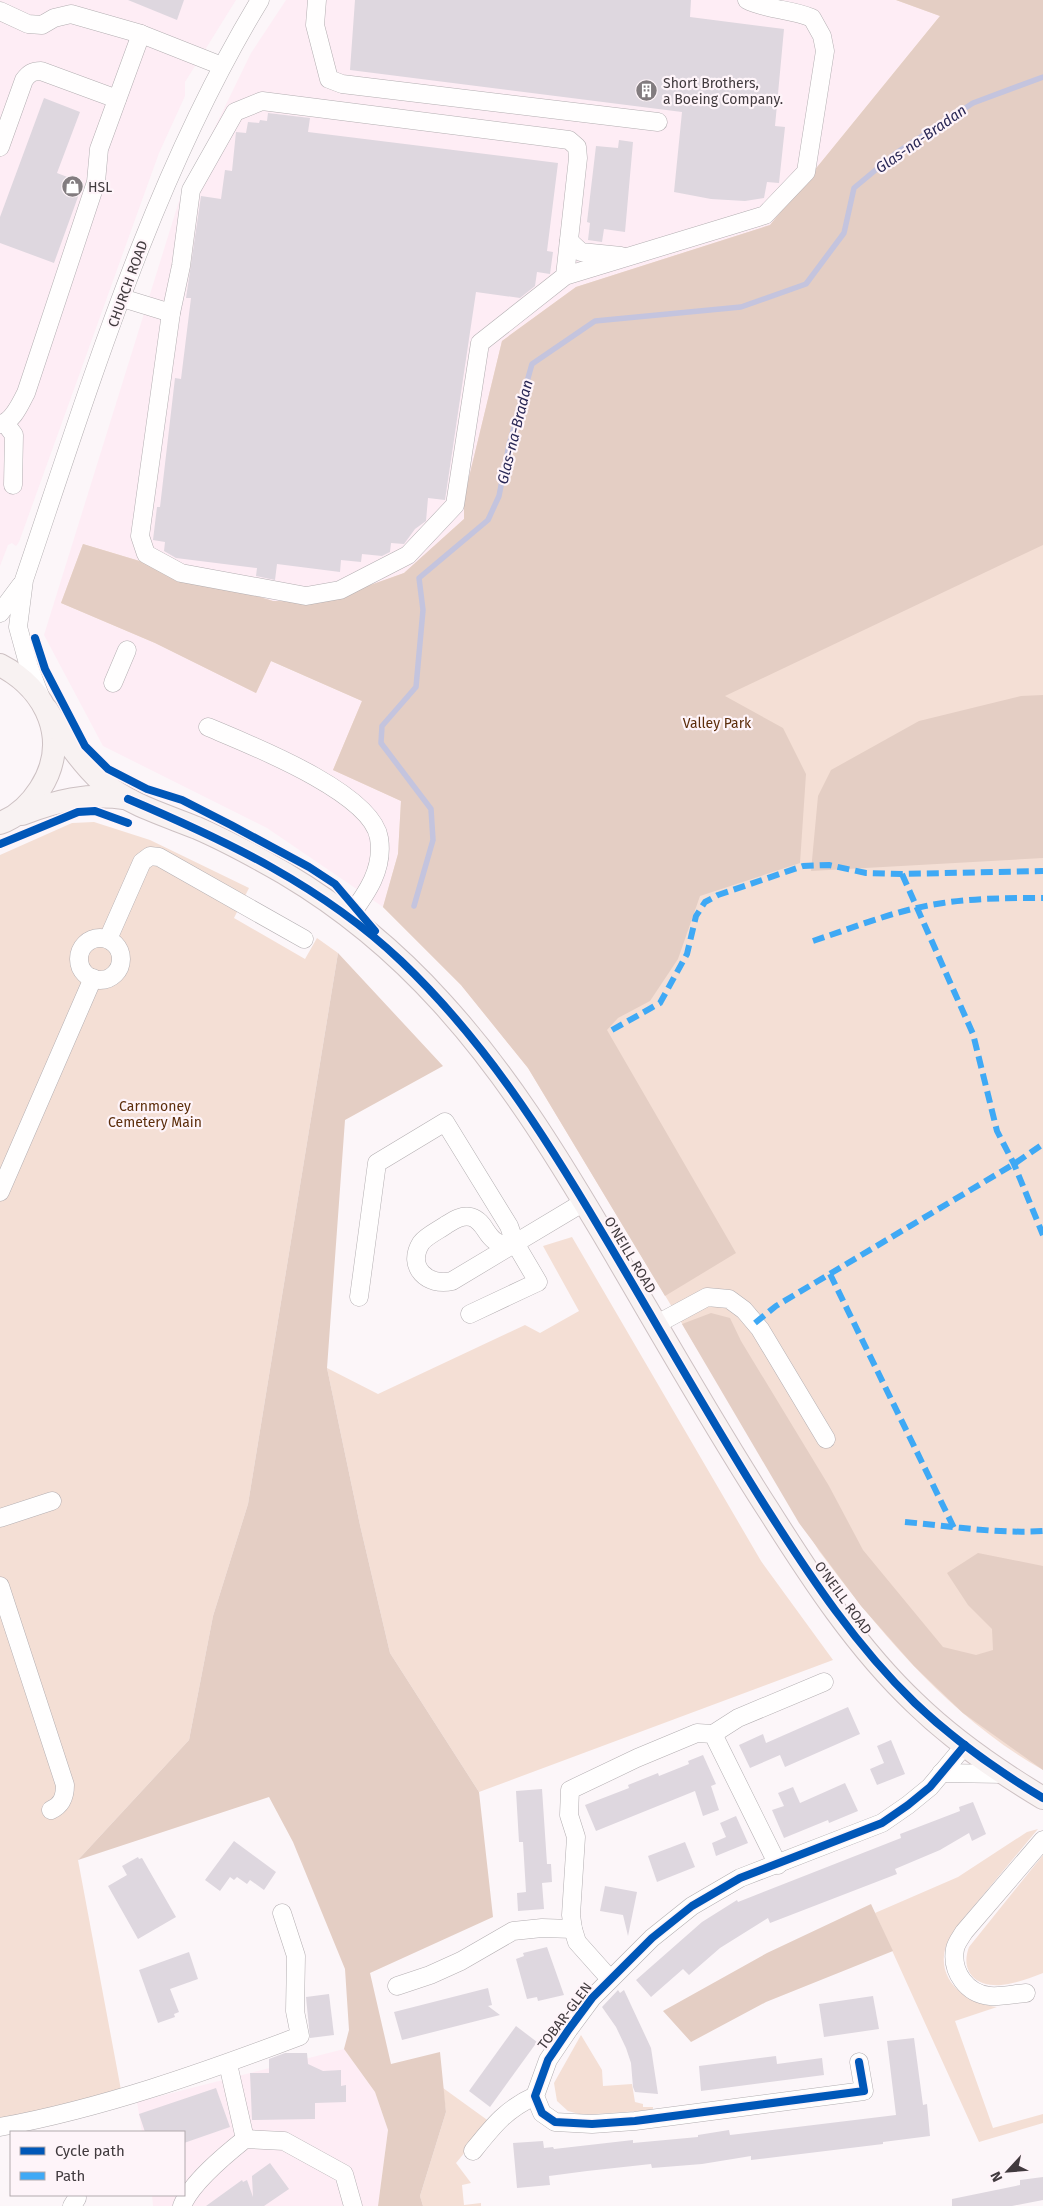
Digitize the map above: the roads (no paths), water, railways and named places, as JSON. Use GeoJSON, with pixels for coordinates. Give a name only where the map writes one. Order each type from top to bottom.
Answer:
{"type":"FeatureCollection","features":[{"type":"Feature","properties":{"kind":"main road","name":"O'NEILL ROAD"},"geometry":{"type":"LineString","coordinates":[[0,665],[15,673],[30,685],[65,739],[102,781],[128,799],[202,830],[249,854],[320,895],[401,961],[476,1042],[519,1099],[584,1202],[750,1482],[835,1611],[898,1686],[917,1705],[965,1745],[1005,1774],[1043,1798]]}},
{"type":"Feature","properties":{"kind":"main road"},"geometry":{"type":"LineString","coordinates":[[2,822],[22,810],[35,797],[45,782],[52,764],[54,746],[52,728],[44,705]]}},
{"type":"Feature","properties":{"kind":"main road","name":"O'NEILL ROAD"},"geometry":{"type":"LineString","coordinates":[[2,822],[50,804],[86,796],[128,799]]}},
{"type":"Feature","properties":{"kind":"street","name":"CHURCH ROAD"},"geometry":{"type":"LineString","coordinates":[[44,705],[28,667],[18,627],[24,580],[122,298],[148,229],[222,66],[260,0]]}},
{"type":"Feature","properties":{"kind":"street"},"geometry":{"type":"LineString","coordinates":[[317,0],[315,25],[329,79],[342,84],[658,122]]}},
{"type":"Feature","properties":{"kind":"street"},"geometry":{"type":"LineString","coordinates":[[565,276],[577,148],[570,140],[262,101],[235,112],[191,190],[181,266],[171,313],[140,536],[146,554],[181,573],[306,596],[340,590],[408,555],[455,505],[480,343],[565,276],[765,215],[806,172],[825,51],[822,36],[812,18],[796,11],[758,6],[747,0]]}},
{"type":"Feature","properties":{"kind":"street"},"geometry":{"type":"LineString","coordinates":[[0,11],[28,24],[42,25],[54,18],[71,14],[141,34],[222,66]]}},
{"type":"Feature","properties":{"kind":"street"},"geometry":{"type":"LineString","coordinates":[[14,485],[14,435],[2,428],[12,417],[26,393],[96,182],[100,149],[141,34]]}},
{"type":"Feature","properties":{"kind":"street"},"geometry":{"type":"LineString","coordinates":[[0,147],[24,80],[28,74],[34,71],[41,71],[117,100]]}},
{"type":"Feature","properties":{"kind":"street"},"geometry":{"type":"LineString","coordinates":[[479,128],[483,101]]}},
{"type":"Feature","properties":{"kind":"street"},"geometry":{"type":"LineString","coordinates":[[569,241],[581,252],[631,257]]}},
{"type":"Feature","properties":{"kind":"street"},"geometry":{"type":"LineString","coordinates":[[122,298],[171,313]]}},
{"type":"Feature","properties":{"kind":"street","name":"CHURCH ROAD"},"geometry":{"type":"LineString","coordinates":[[0,613],[24,580]]}},
{"type":"Feature","properties":{"kind":"street"},"geometry":{"type":"LineString","coordinates":[[113,683],[127,650]]}},
{"type":"Feature","properties":{"kind":"street"},"geometry":{"type":"LineString","coordinates":[[208,726],[314,776],[362,808],[374,822],[379,838],[380,863],[369,890],[349,917]]}},
{"type":"Feature","properties":{"kind":"street"},"geometry":{"type":"LineString","coordinates":[[108,939],[142,862],[150,856],[159,857],[304,939]]}},
{"type":"Feature","properties":{"kind":"street"},"geometry":{"type":"LineString","coordinates":[[94,939],[108,939],[118,948],[121,960],[120,967],[117,972],[106,979],[93,978],[82,969],[80,962],[82,950],[94,939]]}},
{"type":"Feature","properties":{"kind":"street"},"geometry":{"type":"LineString","coordinates":[[0,1192],[93,978]]}},
{"type":"Feature","properties":{"kind":"street"},"geometry":{"type":"LineString","coordinates":[[359,1297],[377,1163],[445,1122],[509,1226],[513,1245],[538,1282],[470,1314]]}},
{"type":"Feature","properties":{"kind":"street"},"geometry":{"type":"LineString","coordinates":[[513,1245],[495,1241],[482,1223],[464,1216],[457,1218],[422,1241],[416,1258],[423,1275],[429,1280],[443,1283],[452,1281],[513,1245],[584,1202]]}},
{"type":"Feature","properties":{"kind":"street"},"geometry":{"type":"LineString","coordinates":[[657,1324],[707,1297],[730,1299],[744,1310],[760,1329],[826,1439]]}},
{"type":"Feature","properties":{"kind":"street"},"geometry":{"type":"LineString","coordinates":[[0,1530],[0,1519],[52,1501]]}},
{"type":"Feature","properties":{"kind":"street"},"geometry":{"type":"LineString","coordinates":[[0,1586],[64,1785],[62,1801],[58,1807],[51,1810]]}},
{"type":"Feature","properties":{"kind":"street"},"geometry":{"type":"LineString","coordinates":[[610,1979],[577,1942],[573,1930],[571,1915],[576,1837],[570,1815],[570,1790],[637,1758],[696,1733],[713,1734],[738,1718],[824,1682]]}},
{"type":"Feature","properties":{"kind":"street"},"geometry":{"type":"LineString","coordinates":[[713,1734],[721,1746],[778,1865]]}},
{"type":"Feature","properties":{"kind":"street","name":"TOBAR-GLEN"},"geometry":{"type":"LineString","coordinates":[[535,2096],[548,2060],[592,1998],[652,1938],[692,1906],[740,1878],[778,1865],[882,1822],[908,1806],[942,1774],[965,1745]]}},
{"type":"Feature","properties":{"kind":"street"},"geometry":{"type":"LineString","coordinates":[[942,1774],[1005,1774]]}},
{"type":"Feature","properties":{"kind":"street"},"geometry":{"type":"LineString","coordinates":[[1026,1993],[991,1996],[979,1994],[958,1975],[954,1963],[955,1947],[964,1932],[1043,1840]]}},
{"type":"Feature","properties":{"kind":"street"},"geometry":{"type":"LineString","coordinates":[[0,2127],[40,2119],[126,2096],[228,2064],[300,2036],[295,2011],[296,1956],[282,1914]]}},
{"type":"Feature","properties":{"kind":"street"},"geometry":{"type":"LineString","coordinates":[[397,1986],[430,1975],[461,1961],[513,1931],[542,1928],[573,1930]]}},
{"type":"Feature","properties":{"kind":"street"},"geometry":{"type":"LineString","coordinates":[[473,2151],[497,2120],[517,2104],[535,2096],[542,2112],[555,2122],[592,2124],[635,2121],[864,2091],[859,2062]]}},
{"type":"Feature","properties":{"kind":"street"},"geometry":{"type":"LineString","coordinates":[[228,2064],[244,2139]]}},
{"type":"Feature","properties":{"kind":"street"},"geometry":{"type":"LineString","coordinates":[[182,2206],[186,2196],[227,2153],[244,2139],[284,2141],[344,2174],[353,2206]]}},
{"type":"Feature","properties":{"kind":"waterway","name":"Glas-na-Bradan"},"geometry":{"type":"LineString","coordinates":[[414,906],[433,840],[431,809],[381,743],[382,726],[416,687],[423,610],[419,578],[488,520],[499,496],[509,445],[532,364],[595,321],[741,307],[806,284],[844,233],[854,188],[896,153],[973,103],[1043,77]]}},
{"type":"Feature","properties":{"kind":"place","name":"Short Brothers, a Boeing Company."},"geometry":{"type":"Point","coordinates":[647,91]}},
{"type":"Feature","properties":{"kind":"place","name":"HSL"},"geometry":{"type":"Point","coordinates":[72,187]}},
{"type":"Feature","properties":{"kind":"park label","name":"Valley Park"},"geometry":{"type":"Point","coordinates":[717,723]}},
{"type":"Feature","properties":{"kind":"park label","name":"Carnmoney Cemetery Main"},"geometry":{"type":"Point","coordinates":[155,1114]}}]}
